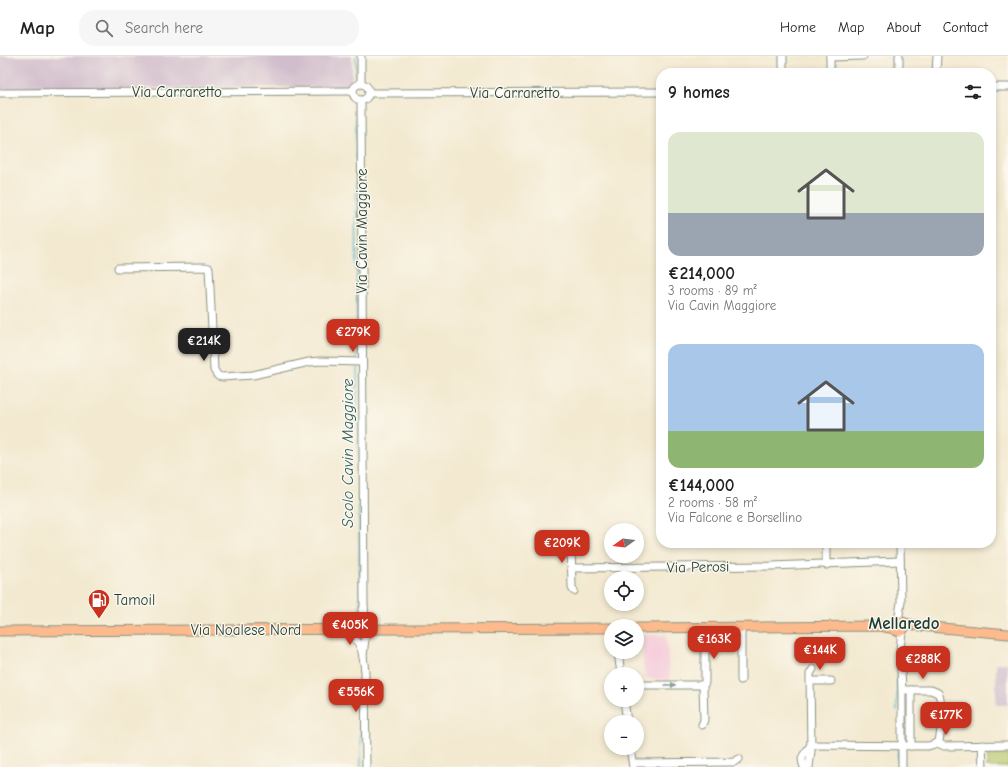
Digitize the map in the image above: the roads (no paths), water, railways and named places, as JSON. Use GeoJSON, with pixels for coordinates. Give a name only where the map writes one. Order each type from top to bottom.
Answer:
{"type":"FeatureCollection","features":[{"type":"Feature","properties":{"kind":"main road"},"geometry":{"type":"LineString","coordinates":[[644,628],[920,626],[1008,634]]}},
{"type":"Feature","properties":{"kind":"main road","name":"Via Noalese Nord"},"geometry":{"type":"LineString","coordinates":[[0,631],[604,628]]}},
{"type":"Feature","properties":{"kind":"street"},"geometry":{"type":"LineString","coordinates":[[361,56],[361,84]]}},
{"type":"Feature","properties":{"kind":"street"},"geometry":{"type":"LineString","coordinates":[[783,56],[783,68]]}},
{"type":"Feature","properties":{"kind":"street"},"geometry":{"type":"LineString","coordinates":[[830,68],[830,57],[863,56]]}},
{"type":"Feature","properties":{"kind":"street"},"geometry":{"type":"LineString","coordinates":[[899,56],[899,68]]}},
{"type":"Feature","properties":{"kind":"street"},"geometry":{"type":"LineString","coordinates":[[936,68],[937,56]]}},
{"type":"Feature","properties":{"kind":"street"},"geometry":{"type":"LineString","coordinates":[[361,84],[368,87],[369,93],[367,98],[361,100],[355,98],[353,91],[356,86],[361,84]]}},
{"type":"Feature","properties":{"kind":"street"},"geometry":{"type":"LineString","coordinates":[[996,87],[1008,87]]}},
{"type":"Feature","properties":{"kind":"street","name":"Via Carraretto"},"geometry":{"type":"LineString","coordinates":[[0,93],[353,91]]}},
{"type":"Feature","properties":{"kind":"street","name":"Via Carraretto"},"geometry":{"type":"LineString","coordinates":[[369,93],[656,92]]}},
{"type":"Feature","properties":{"kind":"street","name":"Via Cavin Maggiore"},"geometry":{"type":"LineString","coordinates":[[361,100],[359,362],[366,767]]}},
{"type":"Feature","properties":{"kind":"street"},"geometry":{"type":"LineString","coordinates":[[118,268],[209,268],[214,370],[218,376],[253,375],[309,362],[359,362]]}},
{"type":"Feature","properties":{"kind":"street"},"geometry":{"type":"LineString","coordinates":[[574,538],[571,542],[572,588],[574,591]]}},
{"type":"Feature","properties":{"kind":"street"},"geometry":{"type":"LineString","coordinates":[[826,548],[826,565]]}},
{"type":"Feature","properties":{"kind":"street"},"geometry":{"type":"LineString","coordinates":[[900,548],[902,767]]}},
{"type":"Feature","properties":{"kind":"street","name":"Via Perosi"},"geometry":{"type":"LineString","coordinates":[[571,568],[688,568],[826,565],[900,561]]}},
{"type":"Feature","properties":{"kind":"street","name":"Via Cavin Maggiore"},"geometry":{"type":"LineString","coordinates":[[364,605],[360,617],[364,629]]}},
{"type":"Feature","properties":{"kind":"street"},"geometry":{"type":"LineString","coordinates":[[358,641],[344,629],[356,622],[360,617]]}},
{"type":"Feature","properties":{"kind":"street"},"geometry":{"type":"LineString","coordinates":[[702,725],[704,720],[703,685],[705,683],[705,627]]}},
{"type":"Feature","properties":{"kind":"street"},"geometry":{"type":"LineString","coordinates":[[741,627],[741,680]]}},
{"type":"Feature","properties":{"kind":"street","name":"Via Cavin Maggiore"},"geometry":{"type":"LineString","coordinates":[[363,657],[358,641],[359,633],[364,629]]}},
{"type":"Feature","properties":{"kind":"street"},"geometry":{"type":"LineString","coordinates":[[809,767],[811,745],[810,674],[813,669]]}},
{"type":"Feature","properties":{"kind":"street"},"geometry":{"type":"LineString","coordinates":[[810,681],[831,681]]}},
{"type":"Feature","properties":{"kind":"street"},"geometry":{"type":"LineString","coordinates":[[644,685],[703,685]]}},
{"type":"Feature","properties":{"kind":"street"},"geometry":{"type":"LineString","coordinates":[[902,690],[931,690],[938,693],[940,696],[941,735],[938,743]]}},
{"type":"Feature","properties":{"kind":"street"},"geometry":{"type":"LineString","coordinates":[[911,690],[911,746]]}},
{"type":"Feature","properties":{"kind":"street"},"geometry":{"type":"LineString","coordinates":[[811,745],[928,746],[938,743],[944,746],[1008,745]]}},
{"type":"Feature","properties":{"kind":"street"},"geometry":{"type":"LineString","coordinates":[[804,767],[801,759],[811,745]]}},
{"type":"Feature","properties":{"kind":"street"},"geometry":{"type":"LineString","coordinates":[[982,745],[983,767]]}},
{"type":"Feature","properties":{"kind":"street"},"geometry":{"type":"LineString","coordinates":[[631,755],[633,766],[635,763],[681,765],[734,762],[739,759]]}},
{"type":"Feature","properties":{"kind":"waterway","name":"Scolo Cavin Maggiore"},"geometry":{"type":"LineString","coordinates":[[356,56],[356,79]]}},
{"type":"Feature","properties":{"kind":"waterway"},"geometry":{"type":"LineString","coordinates":[[893,56],[893,68]]}},
{"type":"Feature","properties":{"kind":"waterway","name":"Scolo Cavin Maggiore"},"geometry":{"type":"LineString","coordinates":[[356,107],[357,360]]}},
{"type":"Feature","properties":{"kind":"waterway","name":"Scolo Cavin Maggiore"},"geometry":{"type":"LineString","coordinates":[[357,363],[360,608]]}},
{"type":"Feature","properties":{"kind":"waterway","name":"Scolo Cavin Maggiore"},"geometry":{"type":"LineString","coordinates":[[360,670],[361,767]]}},
{"type":"Feature","properties":{"kind":"waterway"},"geometry":{"type":"LineString","coordinates":[[897,675],[897,711]]}},
{"type":"Feature","properties":{"kind":"waterway"},"geometry":{"type":"LineString","coordinates":[[898,749],[898,767]]}},
{"type":"Feature","properties":{"kind":"place","name":"Tamoil"},"geometry":{"type":"Point","coordinates":[99,620]}},
{"type":"Feature","properties":{"kind":"district","name":"Mellaredo"},"geometry":{"type":"Point","coordinates":[904,623]}}]}
